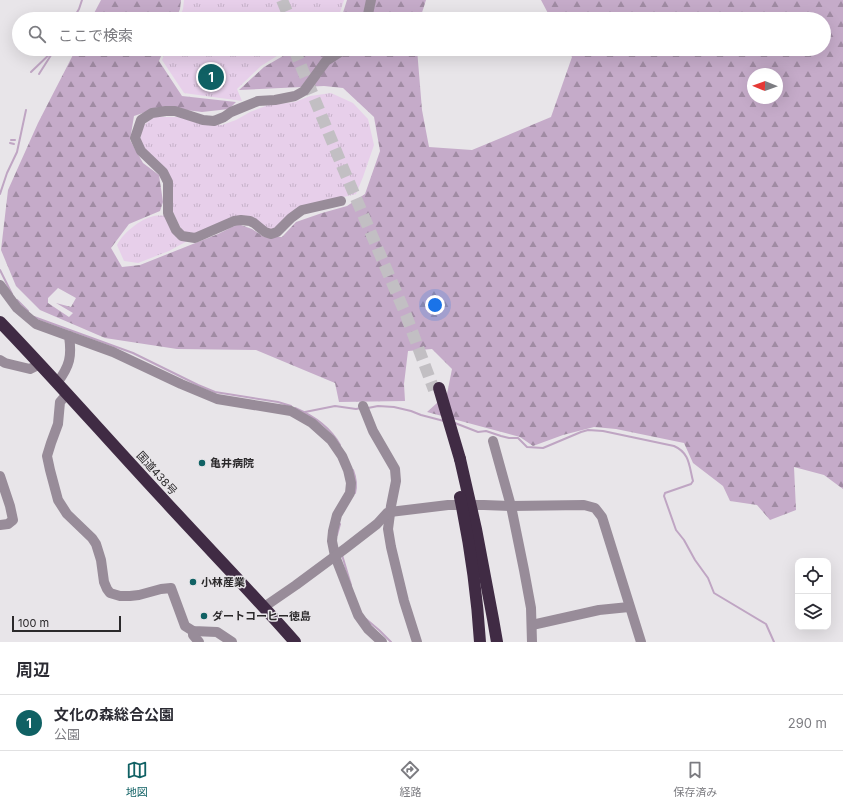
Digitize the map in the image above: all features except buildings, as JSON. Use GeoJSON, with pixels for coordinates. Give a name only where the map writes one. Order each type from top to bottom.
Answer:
{"type":"FeatureCollection","features":[{"type":"Feature","properties":{"kind":"highway","name":"国道438号"},"geometry":{"type":"LineString","coordinates":[[0,322],[295,642]]}},
{"type":"Feature","properties":{"kind":"highway"},"geometry":{"type":"LineString","coordinates":[[437,389],[443,409],[449,440],[457,460],[476,529],[496,642]]}},
{"type":"Feature","properties":{"kind":"highway"},"geometry":{"type":"LineString","coordinates":[[457,460],[471,553],[480,642]]}},
{"type":"Feature","properties":{"kind":"street"},"geometry":{"type":"LineString","coordinates":[[368,12],[371,0]]}},
{"type":"Feature","properties":{"kind":"street"},"geometry":{"type":"LineString","coordinates":[[334,56],[326,61],[304,91],[295,96],[275,100],[258,101],[231,112],[224,118],[214,121],[203,120],[175,111],[152,113],[141,120],[135,138],[141,151],[163,172],[168,182],[168,213],[176,230],[182,236],[195,238],[234,221],[242,220],[250,221],[264,232],[271,234],[277,232],[291,218],[302,210],[341,201]]}},
{"type":"Feature","properties":{"kind":"street"},"geometry":{"type":"LineString","coordinates":[[0,285],[17,308],[36,324],[113,352],[216,399],[291,411],[312,423],[331,440],[342,456],[348,470],[351,483],[350,493],[337,515],[333,530],[332,541],[335,556],[358,615],[368,629],[382,642]]}},
{"type":"Feature","properties":{"kind":"street"},"geometry":{"type":"LineString","coordinates":[[57,383],[68,366],[71,348],[69,336]]}},
{"type":"Feature","properties":{"kind":"street"},"geometry":{"type":"LineString","coordinates":[[0,360],[30,369],[40,364]]}},
{"type":"Feature","properties":{"kind":"street"},"geometry":{"type":"LineString","coordinates":[[67,394],[60,402],[58,424],[51,442],[48,456],[50,470],[58,500],[67,514],[92,538],[96,544],[101,560],[104,582],[107,589],[110,593],[120,596],[130,596],[170,588],[185,626],[193,631],[217,632],[232,642]]}},
{"type":"Feature","properties":{"kind":"street"},"geometry":{"type":"LineString","coordinates":[[363,406],[373,431],[395,468],[396,481],[388,529],[393,560],[417,642]]}},
{"type":"Feature","properties":{"kind":"street"},"geometry":{"type":"LineString","coordinates":[[493,441],[511,506],[531,608],[532,642]]}},
{"type":"Feature","properties":{"kind":"street"},"geometry":{"type":"LineString","coordinates":[[0,476],[14,520],[8,524],[0,525]]}},
{"type":"Feature","properties":{"kind":"street"},"geometry":{"type":"LineString","coordinates":[[264,607],[346,548],[377,524],[387,513],[393,511],[448,505],[511,506],[584,504],[594,508],[602,518],[640,642]]}},
{"type":"Feature","properties":{"kind":"street"},"geometry":{"type":"LineString","coordinates":[[532,625],[599,610],[629,607]]}},
{"type":"Feature","properties":{"kind":"street"},"geometry":{"type":"LineString","coordinates":[[193,631],[193,635],[199,642]]}},
{"type":"Feature","properties":{"kind":"green space"},"geometry":{"type":"Polygon","coordinates":[[[101,0],[181,0],[179,12],[95,12],[101,0]]]}},
{"type":"Feature","properties":{"kind":"green space"},"geometry":{"type":"Polygon","coordinates":[[[184,0],[344,0],[340,12],[182,12],[184,0]]]}},
{"type":"Feature","properties":{"kind":"green space"},"geometry":{"type":"Polygon","coordinates":[[[347,0],[426,0],[422,12],[343,12],[347,0]]]}},
{"type":"Feature","properties":{"kind":"green space"},"geometry":{"type":"Polygon","coordinates":[[[541,0],[843,0],[843,489],[824,475],[794,467],[796,510],[770,520],[757,505],[730,501],[723,486],[693,463],[684,443],[616,429],[594,427],[563,435],[533,446],[520,437],[427,412],[447,394],[452,369],[432,349],[408,351],[404,384],[405,401],[339,402],[335,383],[256,350],[177,349],[105,338],[40,310],[16,286],[1,250],[8,190],[38,123],[72,56],[161,56],[159,61],[182,96],[236,102],[229,109],[202,112],[161,107],[134,116],[130,140],[143,163],[159,175],[163,202],[160,211],[129,224],[111,248],[122,267],[140,265],[218,234],[238,224],[252,229],[264,237],[282,237],[296,222],[347,206],[365,194],[380,151],[374,117],[343,88],[324,86],[239,90],[264,67],[283,56],[418,56],[422,110],[429,147],[472,150],[551,117],[571,56],[831,56],[831,12],[547,12],[541,0]],[[58,288],[48,298],[48,303],[69,317],[73,313],[56,303],[71,307],[76,298],[58,288]]]}},
{"type":"Feature","properties":{"kind":"green space"},"geometry":{"type":"Polygon","coordinates":[[[164,56],[277,56],[261,66],[237,89],[242,101],[184,93],[162,60],[164,56]]]}},
{"type":"Feature","properties":{"kind":"green space"},"geometry":{"type":"Polygon","coordinates":[[[331,93],[353,103],[368,119],[374,145],[356,194],[302,207],[277,230],[270,231],[256,221],[194,236],[183,233],[173,212],[172,199],[140,139],[144,125],[154,117],[177,117],[222,125],[268,105],[295,102],[310,96],[331,93]]]}},
{"type":"Feature","properties":{"kind":"green space"},"geometry":{"type":"Polygon","coordinates":[[[166,215],[189,240],[169,251],[138,263],[124,261],[117,245],[123,236],[132,227],[143,220],[154,216],[166,215]]]}},
{"type":"Feature","properties":{"kind":"waterway"},"geometry":{"type":"LineString","coordinates":[[77,12],[82,0]]}},
{"type":"Feature","properties":{"kind":"waterway"},"geometry":{"type":"LineString","coordinates":[[31,72],[48,56]]}},
{"type":"Feature","properties":{"kind":"waterway"},"geometry":{"type":"LineString","coordinates":[[39,74],[50,56]]}},
{"type":"Feature","properties":{"kind":"waterway"},"geometry":{"type":"LineString","coordinates":[[0,194],[7,173],[17,152],[26,110]]}},
{"type":"Feature","properties":{"kind":"waterway"},"geometry":{"type":"LineString","coordinates":[[10,143],[14,144]]}},
{"type":"Feature","properties":{"kind":"waterway"},"geometry":{"type":"LineString","coordinates":[[0,270],[12,294]]}},
{"type":"Feature","properties":{"kind":"waterway"},"geometry":{"type":"LineString","coordinates":[[17,300],[28,311]]}},
{"type":"Feature","properties":{"kind":"waterway"},"geometry":{"type":"LineString","coordinates":[[34,317],[133,353],[215,392],[278,402],[291,406]]}},
{"type":"Feature","properties":{"kind":"waterway"},"geometry":{"type":"LineString","coordinates":[[305,412],[335,406],[356,409],[361,408]]}},
{"type":"Feature","properties":{"kind":"waterway"},"geometry":{"type":"LineString","coordinates":[[368,408],[378,406],[394,407],[444,421]]}},
{"type":"Feature","properties":{"kind":"waterway"},"geometry":{"type":"LineString","coordinates":[[295,408],[309,415],[326,427],[340,445]]}},
{"type":"Feature","properties":{"kind":"waterway"},"geometry":{"type":"LineString","coordinates":[[455,423],[478,432],[486,431],[509,438],[518,438],[527,447],[543,448],[588,430],[603,431],[674,446],[679,449],[688,460],[693,481],[691,484],[665,493],[664,496],[676,530],[708,578],[714,593],[766,624],[774,642]]}},
{"type":"Feature","properties":{"kind":"waterway"},"geometry":{"type":"LineString","coordinates":[[353,470],[356,482],[355,493]]}},
{"type":"Feature","properties":{"kind":"waterway"},"geometry":{"type":"LineString","coordinates":[[337,535],[340,524]]}},
{"type":"Feature","properties":{"kind":"waterway"},"geometry":{"type":"LineString","coordinates":[[342,555],[351,585]]}},
{"type":"Feature","properties":{"kind":"waterway"},"geometry":{"type":"LineString","coordinates":[[366,619],[391,642]]}},
{"type":"Feature","properties":{"kind":"tunnel"},"geometry":{"type":"LineString","coordinates":[[282,0],[287,12]]}},
{"type":"Feature","properties":{"kind":"tunnel"},"geometry":{"type":"LineString","coordinates":[[297,56],[406,315],[434,390]]}},
{"type":"Feature","properties":{"kind":"place","name":"文化の森総合公園"},"geometry":{"type":"Point","coordinates":[211,77]}},
{"type":"Feature","properties":{"kind":"place","name":"亀井病院"},"geometry":{"type":"Point","coordinates":[202,463]}},
{"type":"Feature","properties":{"kind":"place","name":"小林産業"},"geometry":{"type":"Point","coordinates":[193,582]}},
{"type":"Feature","properties":{"kind":"place","name":"ダートコーヒー徳島"},"geometry":{"type":"Point","coordinates":[204,616]}}]}
